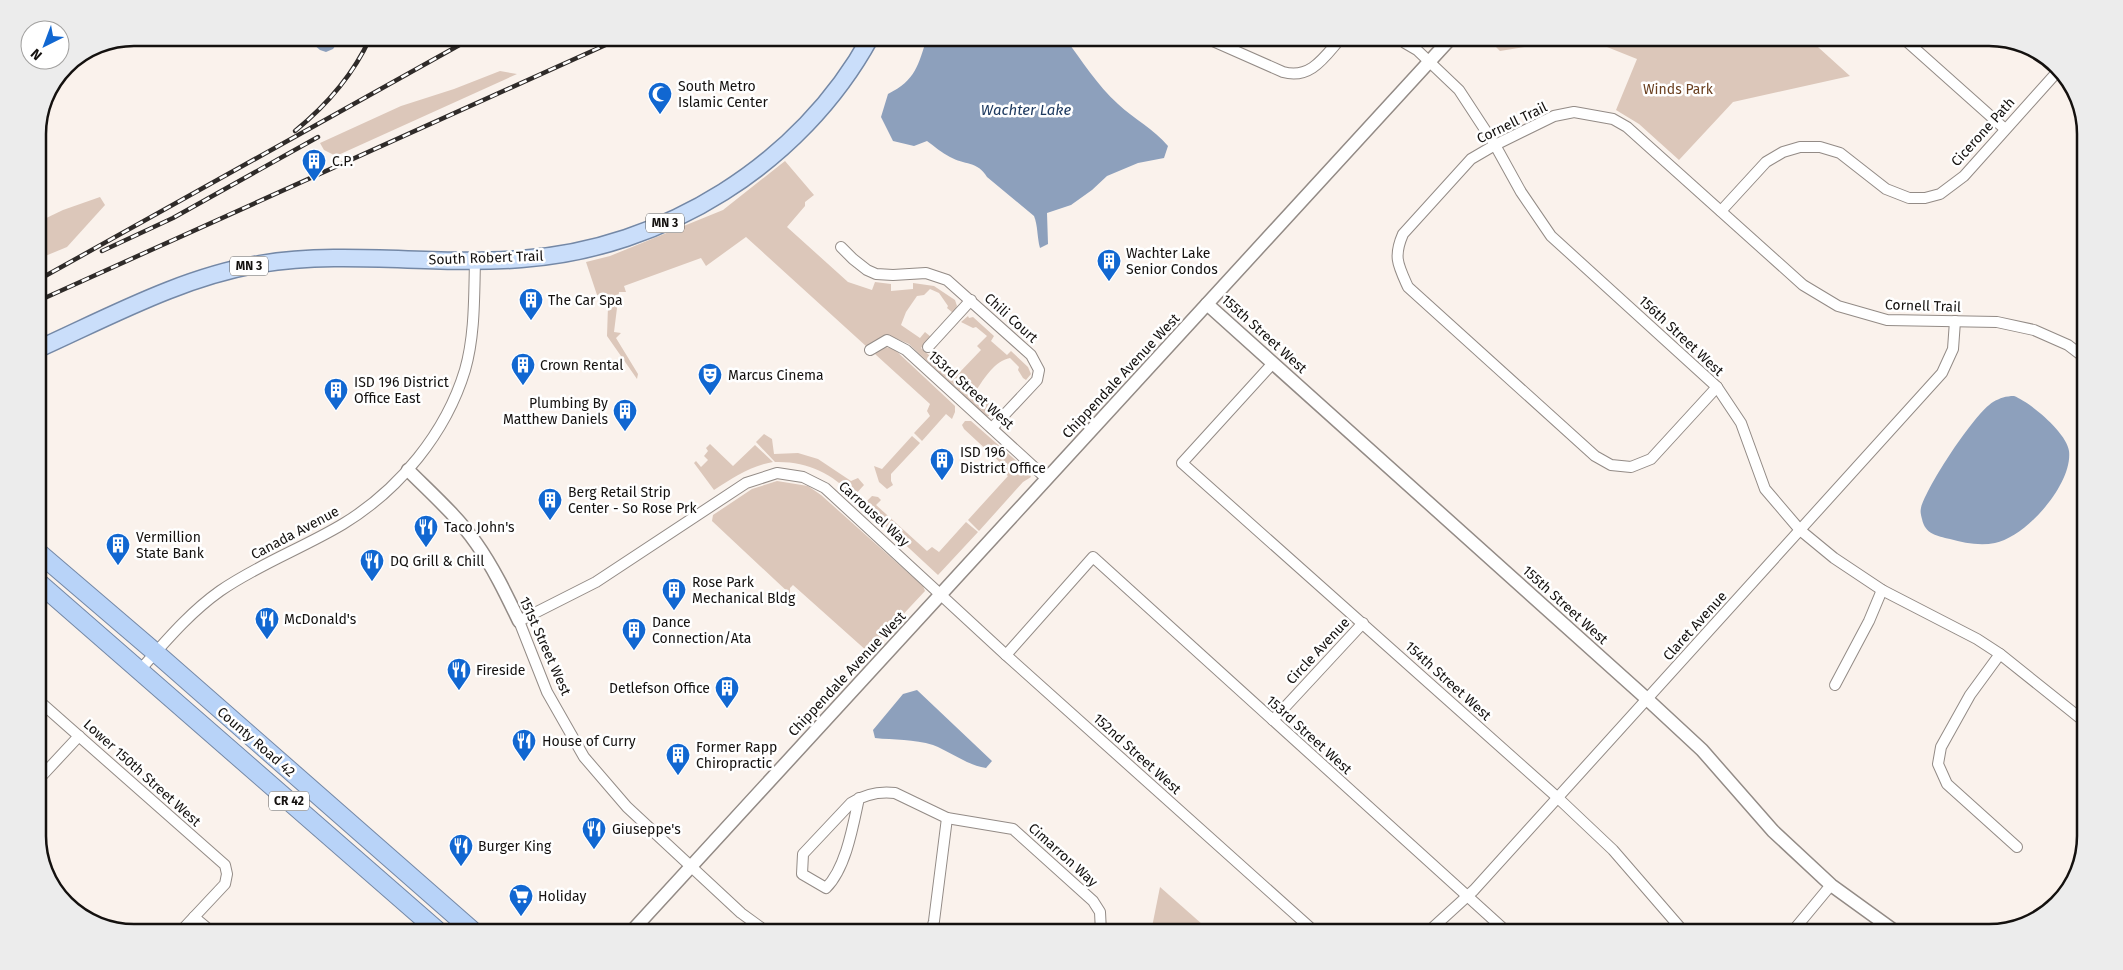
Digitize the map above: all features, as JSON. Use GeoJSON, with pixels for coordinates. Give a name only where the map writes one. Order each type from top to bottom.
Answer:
{"type":"FeatureCollection","features":[{"type":"Feature","properties":{"kind":"highway","name":"County Road 42"},"geometry":{"type":"LineString","coordinates":[[46,559],[465,924]]}},
{"type":"Feature","properties":{"kind":"highway","name":"County Road 42"},"geometry":{"type":"LineString","coordinates":[[46,589],[430,924]]}},
{"type":"Feature","properties":{"kind":"highway"},"geometry":{"type":"LineString","coordinates":[[203,726],[221,738],[329,830],[341,835],[363,836]]}},
{"type":"Feature","properties":{"kind":"main road","name":"South Robert Trail"},"geometry":{"type":"LineString","coordinates":[[46,345],[179,286],[259,264],[326,258],[475,261],[542,257],[626,239],[690,211],[739,182],[804,126],[837,87],[865,46]]}},
{"type":"Feature","properties":{"kind":"street"},"geometry":{"type":"LineString","coordinates":[[1224,46],[1283,72],[1296,74],[1307,72],[1313,68],[1334,46]]}},
{"type":"Feature","properties":{"kind":"street","name":"156th Street West"},"geometry":{"type":"LineString","coordinates":[[1410,46],[1417,50],[1459,90],[1521,192],[1551,236],[1717,387],[1741,424],[1765,489],[1800,530],[1834,558],[1882,590],[1978,639],[2077,715]]}},
{"type":"Feature","properties":{"kind":"street","name":"156th Street West"},"geometry":{"type":"LineString","coordinates":[[1415,46],[1417,50]]}},
{"type":"Feature","properties":{"kind":"street","name":"Chippendale Avenue West"},"geometry":{"type":"LineString","coordinates":[[637,924],[1443,46]]}},
{"type":"Feature","properties":{"kind":"street"},"geometry":{"type":"LineString","coordinates":[[1913,46],[2005,129]]}},
{"type":"Feature","properties":{"kind":"street","name":"Cicerone Path"},"geometry":{"type":"LineString","coordinates":[[1721,211],[1766,162],[1783,152],[1800,147],[1820,147],[1840,153],[1886,189],[1909,198],[1925,198],[1940,194],[1964,176],[2054,75]]}},
{"type":"Feature","properties":{"kind":"street","name":"Cornell Trail"},"geometry":{"type":"LineString","coordinates":[[1717,387],[1651,459],[1631,467],[1611,465],[1595,456],[1408,287],[1396,262],[1397,246],[1403,234],[1465,164],[1494,145],[1554,116],[1574,112],[1613,119],[1627,127],[1803,285],[1838,306],[1887,320],[1997,322],[2034,330],[2068,345],[2077,352]]}},
{"type":"Feature","properties":{"kind":"street","name":"Chili Court"},"geometry":{"type":"LineString","coordinates":[[841,247],[867,270],[876,274],[926,273],[941,277],[953,284],[1032,355],[1039,370],[1037,380],[992,428]]}},
{"type":"Feature","properties":{"kind":"street","name":"Canada Avenue"},"geometry":{"type":"LineString","coordinates":[[140,670],[186,619],[220,591],[257,568],[344,524],[377,499],[408,470],[441,425],[465,370],[474,324],[475,261]]}},
{"type":"Feature","properties":{"kind":"street","name":"Chili Court"},"geometry":{"type":"LineString","coordinates":[[928,347],[970,300]]}},
{"type":"Feature","properties":{"kind":"street","name":"155th Street West"},"geometry":{"type":"LineString","coordinates":[[1207,304],[1702,750],[1773,831],[1831,885],[1885,924]]}},
{"type":"Feature","properties":{"kind":"street","name":"Claret Avenue"},"geometry":{"type":"LineString","coordinates":[[1437,924],[1468,896],[1558,798],[1942,373],[1953,350],[1954,321]]}},
{"type":"Feature","properties":{"kind":"street","name":"153rd Street West"},"geometry":{"type":"LineString","coordinates":[[870,350],[887,340],[906,350],[1047,478]]}},
{"type":"Feature","properties":{"kind":"street","name":"154th Street West"},"geometry":{"type":"LineString","coordinates":[[1274,363],[1182,463],[1558,798],[1613,850],[1677,924]]}},
{"type":"Feature","properties":{"kind":"street","name":"151st Street West"},"geometry":{"type":"LineString","coordinates":[[408,470],[447,509],[476,542],[500,580],[519,620],[547,692],[584,756],[627,807],[690,867],[741,913],[756,924]]}},
{"type":"Feature","properties":{"kind":"street","name":"Carrousel Way"},"geometry":{"type":"LineString","coordinates":[[519,620],[596,582],[746,483],[777,473],[803,476],[826,488],[941,594]]}},
{"type":"Feature","properties":{"kind":"street","name":"153rd Street West"},"geometry":{"type":"LineString","coordinates":[[1006,655],[1093,557],[1498,924]]}},
{"type":"Feature","properties":{"kind":"street"},"geometry":{"type":"LineString","coordinates":[[1835,685],[1869,621],[1882,590]]}},
{"type":"Feature","properties":{"kind":"street","name":"152nd Street West"},"geometry":{"type":"LineString","coordinates":[[941,594],[1006,655],[1306,924]]}},
{"type":"Feature","properties":{"kind":"street","name":"Circle Avenue"},"geometry":{"type":"LineString","coordinates":[[1273,720],[1363,623]]}},
{"type":"Feature","properties":{"kind":"street"},"geometry":{"type":"LineString","coordinates":[[2000,654],[1970,694],[1941,748],[1938,764],[1947,784],[2017,847]]}},
{"type":"Feature","properties":{"kind":"street","name":"Lower 150th Street West"},"geometry":{"type":"LineString","coordinates":[[46,707],[224,865],[228,874],[225,884],[194,917]]}},
{"type":"Feature","properties":{"kind":"street"},"geometry":{"type":"LineString","coordinates":[[46,771],[79,736]]}},
{"type":"Feature","properties":{"kind":"street","name":"Cimarron Way"},"geometry":{"type":"LineString","coordinates":[[859,798],[876,793],[895,793],[947,818],[1001,826],[1018,832],[1093,901],[1100,912],[1101,924]]}},
{"type":"Feature","properties":{"kind":"street"},"geometry":{"type":"LineString","coordinates":[[859,798],[853,829],[835,879],[826,888],[802,874],[803,854],[844,810],[859,798]]}},
{"type":"Feature","properties":{"kind":"street"},"geometry":{"type":"LineString","coordinates":[[933,924],[947,818]]}},
{"type":"Feature","properties":{"kind":"street"},"geometry":{"type":"LineString","coordinates":[[1799,924],[1831,885]]}},
{"type":"Feature","properties":{"kind":"street"},"geometry":{"type":"LineString","coordinates":[[187,924],[194,917],[202,924]]}},
{"type":"Feature","properties":{"kind":"green space","name":"Winds Park"},"geometry":{"type":"Polygon","coordinates":[[[1495,46],[1530,46],[1500,51],[1495,46]]]}},
{"type":"Feature","properties":{"kind":"green space","name":"Winds Park"},"geometry":{"type":"Polygon","coordinates":[[[1604,46],[1817,46],[1850,76],[1733,102],[1679,160],[1639,124],[1616,110],[1637,59],[1604,46]]]}},
{"type":"Feature","properties":{"kind":"green space"},"geometry":{"type":"Polygon","coordinates":[[[500,71],[517,74],[336,156],[324,150],[320,143],[401,106],[454,89],[500,71]]]}},
{"type":"Feature","properties":{"kind":"green space"},"geometry":{"type":"Polygon","coordinates":[[[785,161],[814,195],[805,202],[805,206],[787,227],[848,282],[872,290],[875,282],[891,284],[891,291],[913,289],[913,283],[934,286],[955,300],[957,306],[953,313],[947,308],[948,306],[939,293],[930,289],[924,295],[917,296],[906,312],[901,325],[920,338],[925,332],[931,337],[921,348],[930,356],[936,350],[942,354],[939,358],[958,374],[981,350],[977,346],[987,336],[976,327],[973,328],[961,322],[968,316],[969,318],[973,317],[994,336],[991,341],[1007,355],[1011,351],[1028,367],[1031,374],[1026,380],[1018,370],[1019,367],[1010,358],[999,363],[990,371],[979,386],[976,391],[992,405],[994,404],[1001,409],[999,412],[986,417],[909,344],[884,336],[867,347],[746,237],[706,266],[701,258],[624,286],[626,292],[619,292],[614,332],[621,333],[616,338],[638,374],[637,379],[607,336],[608,306],[604,297],[597,295],[586,262],[610,256],[723,210],[785,161]]]}},
{"type":"Feature","properties":{"kind":"green space"},"geometry":{"type":"Polygon","coordinates":[[[100,197],[105,205],[67,247],[46,256],[46,218],[100,197]]]}},
{"type":"Feature","properties":{"kind":"green space"},"geometry":{"type":"Polygon","coordinates":[[[883,347],[893,348],[955,406],[952,419],[946,414],[922,441],[914,433],[930,416],[927,411],[930,404],[875,354],[883,347]]]}},
{"type":"Feature","properties":{"kind":"green space"},"geometry":{"type":"Polygon","coordinates":[[[965,421],[971,421],[1029,472],[1031,477],[1023,482],[979,531],[968,520],[1008,476],[1002,471],[1005,467],[964,429],[962,425],[965,421]]]}},
{"type":"Feature","properties":{"kind":"green space"},"geometry":{"type":"Polygon","coordinates":[[[764,434],[772,439],[774,454],[798,453],[818,459],[851,481],[858,478],[864,485],[854,496],[836,481],[818,470],[798,464],[775,462],[756,442],[764,434]]]}},
{"type":"Feature","properties":{"kind":"green space"},"geometry":{"type":"Polygon","coordinates":[[[912,436],[920,443],[891,474],[893,485],[887,489],[879,482],[874,466],[882,469],[912,436]]]}},
{"type":"Feature","properties":{"kind":"green space"},"geometry":{"type":"Polygon","coordinates":[[[710,444],[733,466],[755,445],[773,462],[749,469],[714,490],[694,463],[696,461],[701,467],[708,460],[704,456],[708,451],[706,448],[710,444]]]}},
{"type":"Feature","properties":{"kind":"green space"},"geometry":{"type":"Polygon","coordinates":[[[777,481],[808,486],[821,495],[923,586],[925,591],[868,652],[793,585],[790,588],[790,594],[712,521],[713,515],[752,489],[777,481]]]}},
{"type":"Feature","properties":{"kind":"green space"},"geometry":{"type":"Polygon","coordinates":[[[872,496],[878,497],[881,500],[876,505],[927,551],[932,547],[939,552],[966,522],[978,532],[938,575],[869,511],[864,504],[872,496]]]}},
{"type":"Feature","properties":{"kind":"green space"},"geometry":{"type":"Polygon","coordinates":[[[1160,887],[1202,924],[1153,924],[1160,887]]]}},
{"type":"Feature","properties":{"kind":"water"},"geometry":{"type":"Polygon","coordinates":[[[315,46],[335,46],[326,52],[315,46]]]}},
{"type":"Feature","properties":{"kind":"water","name":"Wachter Lake"},"geometry":{"type":"Polygon","coordinates":[[[924,46],[1071,46],[1110,97],[1157,134],[1168,146],[1164,158],[1138,163],[1107,176],[1071,205],[1047,213],[1048,244],[1040,248],[1034,216],[987,177],[979,168],[955,160],[927,141],[914,146],[893,141],[881,117],[888,94],[905,83],[918,64],[924,46]]]}},
{"type":"Feature","properties":{"kind":"water"},"geometry":{"type":"Polygon","coordinates":[[[2014,396],[2021,399],[2047,419],[2067,444],[2069,451],[2068,464],[2056,493],[2033,520],[2020,531],[2007,539],[1995,543],[1966,543],[1932,534],[1924,524],[1921,509],[1941,468],[1963,435],[1985,409],[1998,399],[2014,396]]]}},
{"type":"Feature","properties":{"kind":"water"},"geometry":{"type":"Polygon","coordinates":[[[917,690],[992,761],[986,768],[972,764],[926,743],[875,738],[873,730],[903,694],[917,690]]]}},
{"type":"Feature","properties":{"kind":"railway"},"geometry":{"type":"LineString","coordinates":[[295,131],[318,111],[338,89],[366,46]]}},
{"type":"Feature","properties":{"kind":"railway"},"geometry":{"type":"LineString","coordinates":[[46,276],[458,46]]}},
{"type":"Feature","properties":{"kind":"railway"},"geometry":{"type":"LineString","coordinates":[[46,297],[603,46]]}},
{"type":"Feature","properties":{"kind":"railway"},"geometry":{"type":"LineString","coordinates":[[102,251],[173,218],[318,137]]}},
{"type":"Feature","properties":{"kind":"place","name":"South Metro Islamic Center"},"geometry":{"type":"Point","coordinates":[660,115]}},
{"type":"Feature","properties":{"kind":"place","name":"C.P."},"geometry":{"type":"Point","coordinates":[314,182]}},
{"type":"Feature","properties":{"kind":"place","name":"Wachter Lake Senior Condos"},"geometry":{"type":"Point","coordinates":[1109,282]}},
{"type":"Feature","properties":{"kind":"place","name":"The Car Spa"},"geometry":{"type":"Point","coordinates":[531,321]}},
{"type":"Feature","properties":{"kind":"place","name":"Crown Rental"},"geometry":{"type":"Point","coordinates":[523,386]}},
{"type":"Feature","properties":{"kind":"place","name":"Marcus Cinema"},"geometry":{"type":"Point","coordinates":[710,396]}},
{"type":"Feature","properties":{"kind":"place","name":"ISD 196 District Office East"},"geometry":{"type":"Point","coordinates":[336,411]}},
{"type":"Feature","properties":{"kind":"place","name":"Plumbing By Matthew Daniels"},"geometry":{"type":"Point","coordinates":[625,432]}},
{"type":"Feature","properties":{"kind":"place","name":"ISD 196 District Office"},"geometry":{"type":"Point","coordinates":[942,481]}},
{"type":"Feature","properties":{"kind":"place","name":"Berg Retail Strip Center - So Rose Prk"},"geometry":{"type":"Point","coordinates":[550,521]}},
{"type":"Feature","properties":{"kind":"place","name":"Taco John's"},"geometry":{"type":"Point","coordinates":[426,548]}},
{"type":"Feature","properties":{"kind":"place","name":"Vermillion State Bank"},"geometry":{"type":"Point","coordinates":[118,566]}},
{"type":"Feature","properties":{"kind":"place","name":"DQ Grill & Chill"},"geometry":{"type":"Point","coordinates":[372,582]}},
{"type":"Feature","properties":{"kind":"place","name":"Rose Park Mechanical Bldg"},"geometry":{"type":"Point","coordinates":[674,611]}},
{"type":"Feature","properties":{"kind":"place","name":"McDonald's"},"geometry":{"type":"Point","coordinates":[267,640]}},
{"type":"Feature","properties":{"kind":"place","name":"Dance Connection/Ata"},"geometry":{"type":"Point","coordinates":[634,651]}},
{"type":"Feature","properties":{"kind":"place","name":"Fireside"},"geometry":{"type":"Point","coordinates":[459,691]}},
{"type":"Feature","properties":{"kind":"place","name":"Detlefson Office"},"geometry":{"type":"Point","coordinates":[727,709]}},
{"type":"Feature","properties":{"kind":"place","name":"House of Curry"},"geometry":{"type":"Point","coordinates":[524,762]}},
{"type":"Feature","properties":{"kind":"place","name":"Former Rapp Chiropractic"},"geometry":{"type":"Point","coordinates":[678,776]}},
{"type":"Feature","properties":{"kind":"place","name":"Giuseppe's"},"geometry":{"type":"Point","coordinates":[594,850]}},
{"type":"Feature","properties":{"kind":"place","name":"Burger King"},"geometry":{"type":"Point","coordinates":[461,867]}},
{"type":"Feature","properties":{"kind":"place","name":"Holiday"},"geometry":{"type":"Point","coordinates":[521,917]}}]}
